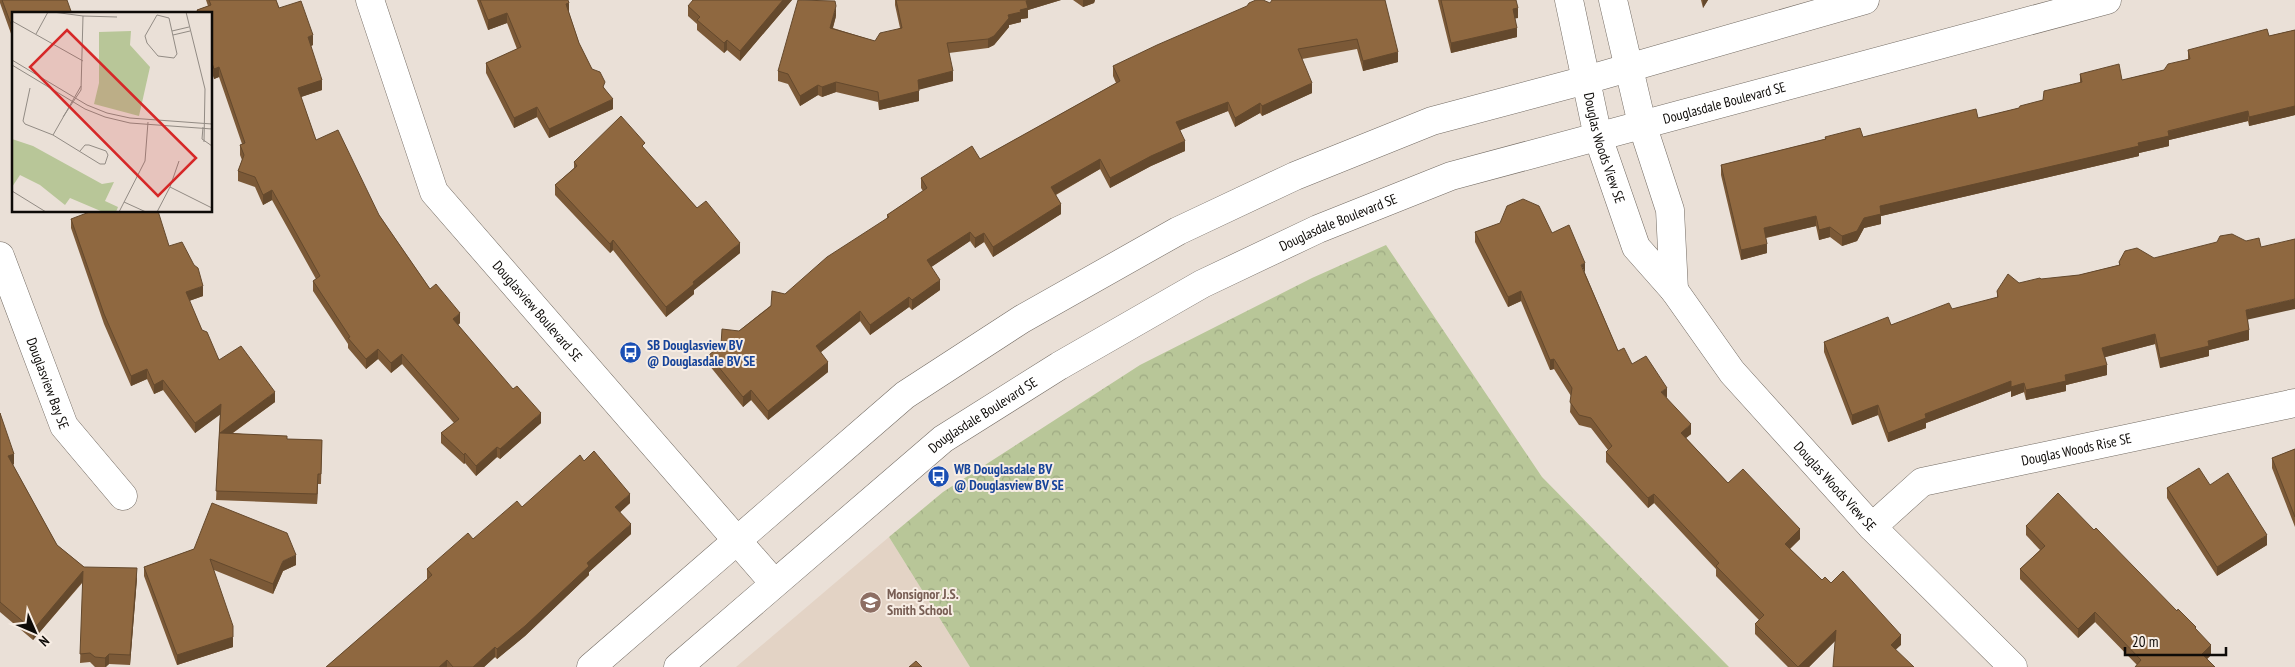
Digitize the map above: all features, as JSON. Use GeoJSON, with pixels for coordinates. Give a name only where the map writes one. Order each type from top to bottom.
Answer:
{"type":"FeatureCollection","features":[{"type":"Feature","properties":{"kind":"street","name":"Douglasview Boulevard SE"},"geometry":{"type":"LineString","coordinates":[[370,0],[434,192],[736,542],[774,583]]}},
{"type":"Feature","properties":{"kind":"street","name":"Douglas Woods View SE"},"geometry":{"type":"LineString","coordinates":[[1569,0],[1598,137],[1636,247],[1674,290],[1732,372],[1872,527],[2013,667]]}},
{"type":"Feature","properties":{"kind":"street"},"geometry":{"type":"LineString","coordinates":[[1613,0],[1627,67],[1642,124],[1670,210],[1674,290]]}},
{"type":"Feature","properties":{"kind":"street"},"geometry":{"type":"LineString","coordinates":[[591,667],[905,395],[1022,319],[1178,232],[1295,176],[1432,121],[1586,80],[1865,0]]}},
{"type":"Feature","properties":{"kind":"street","name":"Douglasdale Boulevard SE"},"geometry":{"type":"LineString","coordinates":[[678,667],[943,440],[1059,366],[1202,284],[1318,229],[1451,176],[2107,0]]}},
{"type":"Feature","properties":{"kind":"street","name":"Douglasview Bay SE"},"geometry":{"type":"LineString","coordinates":[[0,256],[64,426],[124,496]]}},
{"type":"Feature","properties":{"kind":"street","name":"Douglas Woods Rise SE"},"geometry":{"type":"LineString","coordinates":[[1872,527],[1922,482],[2295,403]]}},
{"type":"Feature","properties":{"kind":"shaded area","name":"Monsignor J.S. Smith School"},"geometry":{"type":"Polygon","coordinates":[[[889,537],[970,667],[736,667],[889,537]]]}},
{"type":"Feature","properties":{"kind":"green space"},"geometry":{"type":"Polygon","coordinates":[[[1386,245],[1542,477],[1729,667],[970,667],[889,537],[943,492],[1140,365],[1312,278],[1386,245]]]}},
{"type":"Feature","properties":{"kind":"building"},"geometry":{"type":"Polygon","coordinates":[[[2,0],[67,0],[71,12],[12,12],[12,27],[2,0]]]}},
{"type":"Feature","properties":{"kind":"building"},"geometry":{"type":"Polygon","coordinates":[[[209,0],[276,0],[279,8],[301,1],[313,35],[308,37],[322,80],[298,88],[316,140],[338,130],[379,215],[430,289],[436,284],[460,313],[453,319],[513,389],[517,386],[541,413],[500,449],[497,447],[476,466],[465,453],[464,455],[441,433],[459,419],[402,354],[391,363],[378,349],[366,359],[348,338],[350,337],[313,281],[320,276],[272,190],[263,195],[255,177],[238,171],[244,155],[240,145],[245,143],[219,67],[214,69],[212,63],[212,12],[198,12],[197,10],[211,5],[209,0]]]}},
{"type":"Feature","properties":{"kind":"building"},"geometry":{"type":"Polygon","coordinates":[[[480,0],[568,0],[569,3],[566,4],[579,43],[592,69],[600,72],[605,82],[603,87],[613,99],[549,129],[537,107],[514,118],[486,63],[521,47],[507,13],[488,20],[480,0]]]}},
{"type":"Feature","properties":{"kind":"building"},"geometry":{"type":"Polygon","coordinates":[[[693,0],[783,0],[740,51],[727,40],[724,43],[697,20],[700,17],[688,6],[693,0]]]}},
{"type":"Feature","properties":{"kind":"building"},"geometry":{"type":"Polygon","coordinates":[[[798,0],[835,1],[836,6],[830,28],[875,41],[880,33],[902,28],[896,0],[1029,0],[1026,1],[1028,8],[1008,15],[1009,18],[994,36],[988,39],[947,43],[953,71],[918,80],[919,91],[879,101],[878,92],[836,82],[822,87],[818,85],[800,96],[788,74],[778,71],[798,0]]]}},
{"type":"Feature","properties":{"kind":"building"},"geometry":{"type":"Polygon","coordinates":[[[1256,0],[1270,3],[1272,0],[1385,0],[1398,52],[1363,61],[1357,39],[1298,49],[1312,83],[1262,106],[1260,103],[1235,118],[1228,102],[1176,122],[1185,141],[1151,156],[1110,178],[1100,159],[1051,187],[1061,204],[993,247],[984,233],[975,238],[970,232],[927,260],[940,280],[912,300],[909,297],[870,325],[860,311],[816,346],[828,362],[768,411],[751,390],[743,397],[709,355],[721,345],[722,329],[739,331],[771,306],[772,291],[785,294],[827,257],[889,217],[887,215],[927,188],[921,178],[972,146],[980,159],[1120,81],[1113,66],[1247,6],[1256,0]]]}},
{"type":"Feature","properties":{"kind":"building"},"geometry":{"type":"Polygon","coordinates":[[[1441,0],[1516,0],[1518,8],[1513,9],[1517,28],[1451,43],[1441,0]]]}},
{"type":"Feature","properties":{"kind":"building"},"geometry":{"type":"Polygon","coordinates":[[[2267,29],[2269,36],[2295,30],[2295,106],[2249,117],[2248,111],[2168,131],[2169,136],[2138,143],[2139,146],[1880,206],[1881,214],[1864,218],[1857,231],[1842,236],[1830,227],[1819,230],[1816,216],[1764,228],[1767,244],[1741,250],[1721,165],[1826,139],[1825,137],[1860,128],[1863,137],[1976,109],[1978,118],[2019,108],[2020,106],[2043,100],[2044,91],[2082,82],[2080,74],[2119,64],[2122,80],[2164,70],[2168,64],[2190,59],[2188,50],[2267,29]]]}},
{"type":"Feature","properties":{"kind":"building"},"geometry":{"type":"Polygon","coordinates":[[[621,116],[645,143],[642,146],[697,208],[706,201],[740,243],[666,307],[613,240],[610,244],[555,185],[577,166],[574,162],[621,116]]]}},
{"type":"Feature","properties":{"kind":"building"},"geometry":{"type":"Polygon","coordinates":[[[1523,199],[1539,206],[1552,233],[1569,225],[1585,263],[1581,265],[1618,351],[1624,348],[1632,364],[1646,356],[1667,388],[1661,392],[1691,424],[1681,433],[1728,483],[1743,469],[1800,529],[1785,544],[1822,580],[1825,577],[1831,583],[1843,571],[1901,635],[1891,645],[1914,667],[1833,667],[1836,630],[1798,667],[1755,624],[1764,615],[1716,566],[1719,563],[1654,494],[1648,498],[1606,452],[1612,446],[1591,418],[1579,415],[1570,402],[1572,388],[1554,359],[1550,360],[1521,291],[1508,297],[1475,232],[1500,223],[1507,206],[1523,199]]]}},
{"type":"Feature","properties":{"kind":"building"},"geometry":{"type":"Polygon","coordinates":[[[89,212],[158,212],[169,246],[182,242],[194,265],[198,268],[203,286],[186,292],[202,330],[207,332],[219,360],[241,346],[275,392],[220,433],[287,436],[287,439],[322,440],[321,474],[318,474],[317,494],[216,491],[221,404],[195,423],[163,380],[154,385],[147,369],[131,376],[104,314],[71,219],[89,212]]]}},
{"type":"Feature","properties":{"kind":"building"},"geometry":{"type":"Polygon","coordinates":[[[2232,234],[2246,241],[2259,238],[2261,247],[2295,239],[2295,299],[2246,310],[2249,330],[2208,341],[2209,346],[2160,358],[2155,334],[2102,348],[2107,365],[2065,375],[2066,381],[2026,390],[2024,383],[2011,387],[2011,381],[1925,414],[1926,418],[1888,433],[1878,405],[1852,415],[1824,342],[1888,317],[1891,325],[1949,303],[1952,309],[1998,297],[1997,291],[2008,274],[2019,283],[2040,278],[2079,275],[2120,265],[2119,262],[2125,251],[2137,248],[2154,258],[2217,242],[2220,236],[2232,234]]]}},
{"type":"Feature","properties":{"kind":"building"},"geometry":{"type":"Polygon","coordinates":[[[0,413],[14,454],[8,456],[57,545],[84,567],[137,568],[130,655],[109,654],[105,658],[95,657],[90,653],[80,654],[83,571],[33,630],[0,602],[0,413]]]}},
{"type":"Feature","properties":{"kind":"building"},"geometry":{"type":"Polygon","coordinates":[[[2295,449],[2295,517],[2272,458],[2295,449]]]}},
{"type":"Feature","properties":{"kind":"building"},"geometry":{"type":"Polygon","coordinates":[[[594,451],[630,494],[615,507],[631,524],[587,563],[589,566],[525,626],[497,649],[495,647],[473,667],[453,667],[447,660],[439,667],[326,667],[432,575],[427,569],[468,533],[473,539],[517,501],[522,507],[580,455],[584,461],[594,451]]]}},
{"type":"Feature","properties":{"kind":"building"},"geometry":{"type":"Polygon","coordinates":[[[2199,468],[2210,485],[2228,473],[2267,535],[2217,567],[2167,488],[2199,468]]]}},
{"type":"Feature","properties":{"kind":"building"},"geometry":{"type":"Polygon","coordinates":[[[2058,493],[2094,530],[2096,528],[2177,611],[2178,609],[2196,627],[2211,645],[2202,654],[2215,667],[2135,667],[2141,660],[2095,612],[2078,629],[2020,569],[2045,546],[2026,526],[2058,493]]]}},
{"type":"Feature","properties":{"kind":"building"},"geometry":{"type":"Polygon","coordinates":[[[212,503],[287,533],[296,555],[283,561],[273,584],[210,559],[233,626],[233,637],[177,655],[144,567],[194,549],[212,503]]]}},
{"type":"Feature","properties":{"kind":"building"},"geometry":{"type":"Polygon","coordinates":[[[916,661],[922,667],[909,667],[916,661]]]}},
{"type":"Feature","properties":{"kind":"place","name":"SB Douglasview BV @ Douglasdale BV SE"},"geometry":{"type":"Point","coordinates":[631,353]}},
{"type":"Feature","properties":{"kind":"place","name":"WB Douglasdale BV @ Douglasview BV SE"},"geometry":{"type":"Point","coordinates":[938,477]}},
{"type":"Feature","properties":{"kind":"place","name":"Monsignor J.S. Smith School"},"geometry":{"type":"Point","coordinates":[871,602]}}]}
